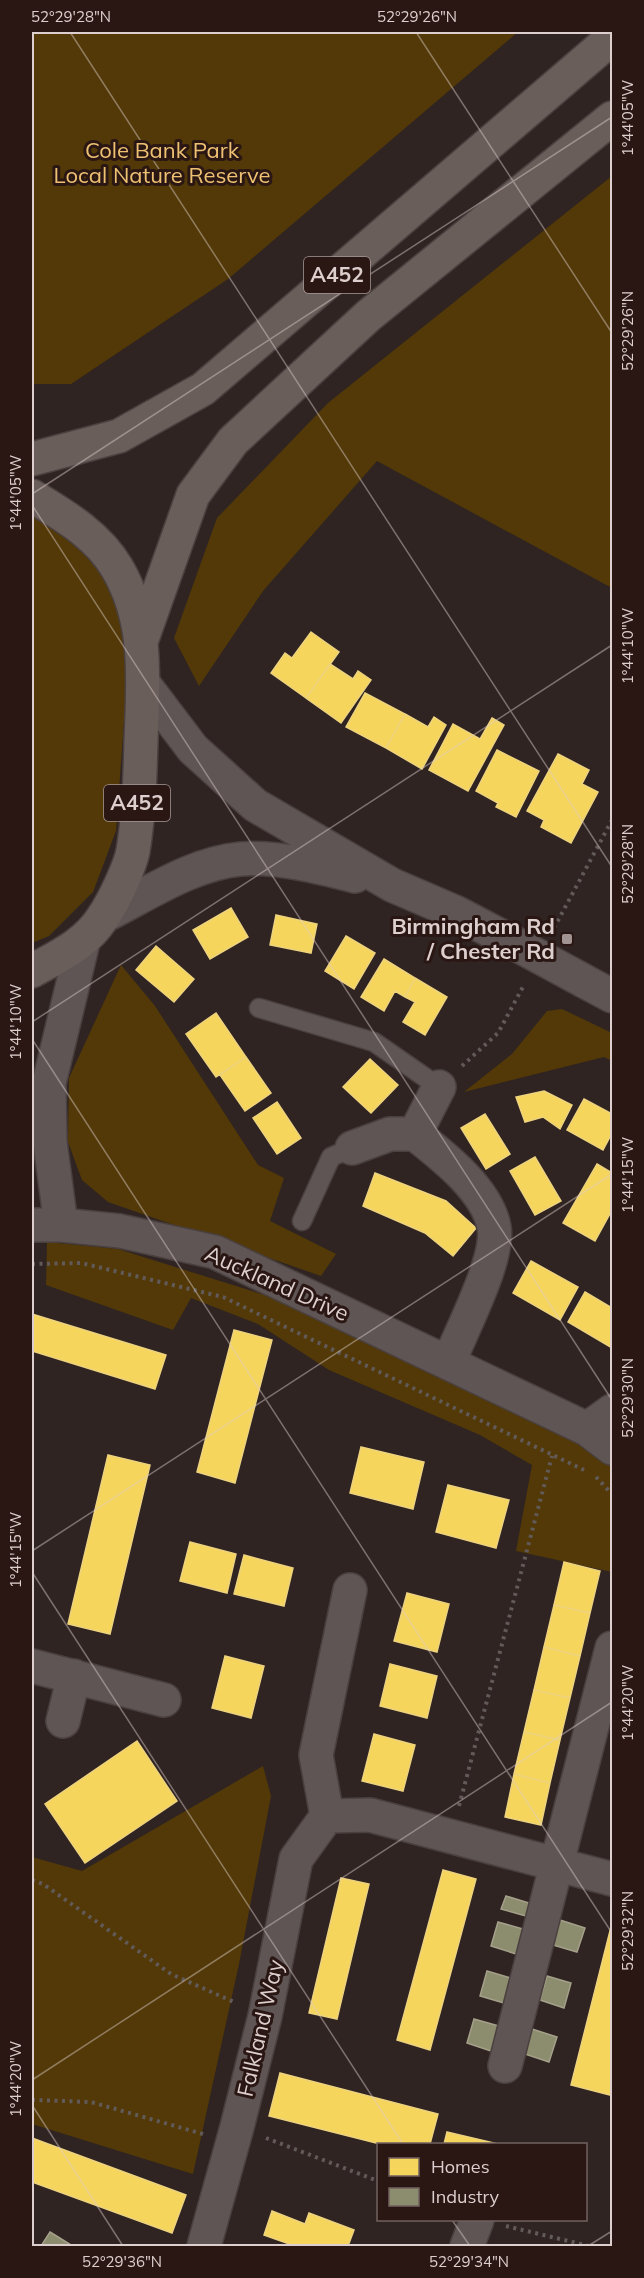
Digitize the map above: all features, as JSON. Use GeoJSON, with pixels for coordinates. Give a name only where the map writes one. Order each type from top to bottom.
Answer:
{"type":"FeatureCollection","features":[{"type":"Feature","properties":{"kind":"highway","name":"A452"},"geometry":{"type":"LineString","coordinates":[[32,459],[119,436],[203,389],[612,38]]}},
{"type":"Feature","properties":{"kind":"highway","name":"A452"},"geometry":{"type":"LineString","coordinates":[[142,639],[193,495],[233,441],[368,316],[612,118]]}},
{"type":"Feature","properties":{"kind":"highway","name":"A452"},"geometry":{"type":"LineString","coordinates":[[32,496],[77,523],[116,566],[133,598],[142,639],[143,683],[139,786],[132,853],[104,916],[84,942],[32,971]]}},
{"type":"Feature","properties":{"kind":"street"},"geometry":{"type":"LineString","coordinates":[[143,683],[193,749],[255,805],[392,885],[457,914],[598,988]]}},
{"type":"Feature","properties":{"kind":"street"},"geometry":{"type":"LineString","coordinates":[[104,916],[195,871],[241,859],[308,864],[392,885]]}},
{"type":"Feature","properties":{"kind":"street","name":"Auckland Drive"},"geometry":{"type":"LineString","coordinates":[[84,942],[49,1083],[50,1142],[46,1225],[120,1231],[215,1252],[449,1362],[600,1420],[612,1448]]}},
{"type":"Feature","properties":{"kind":"street"},"geometry":{"type":"LineString","coordinates":[[415,1134],[439,1087]]}},
{"type":"Feature","properties":{"kind":"street"},"geometry":{"type":"LineString","coordinates":[[352,1148],[390,1134],[415,1134],[449,1161],[487,1206],[494,1229],[478,1294],[449,1362]]}},
{"type":"Feature","properties":{"kind":"street"},"geometry":{"type":"LineString","coordinates":[[350,1590],[316,1755],[327,1816],[370,1815],[612,1878]]}},
{"type":"Feature","properties":{"kind":"street"},"geometry":{"type":"LineString","coordinates":[[505,2067],[612,1648]]}},
{"type":"Feature","properties":{"kind":"street"},"geometry":{"type":"LineString","coordinates":[[32,1666],[165,1700]]}},
{"type":"Feature","properties":{"kind":"street"},"geometry":{"type":"LineString","coordinates":[[63,1721],[74,1676]]}},
{"type":"Feature","properties":{"kind":"street","name":"Falkland Way"},"geometry":{"type":"LineString","coordinates":[[204,2247],[265,2016],[296,1860],[327,1816]]}},
{"type":"Feature","properties":{"kind":"street"},"geometry":{"type":"LineString","coordinates":[[467,2247],[490,2222]]}},
{"type":"Feature","properties":{"kind":"lane"},"geometry":{"type":"LineString","coordinates":[[260,1008],[374,1042],[439,1087]]}},
{"type":"Feature","properties":{"kind":"lane"},"geometry":{"type":"LineString","coordinates":[[302,1221],[331,1157],[352,1148]]}},
{"type":"Feature","properties":{"kind":"path"},"geometry":{"type":"LineString","coordinates":[[32,1264],[81,1263],[223,1297],[593,1474],[612,1494]]}},
{"type":"Feature","properties":{"kind":"path"},"geometry":{"type":"LineString","coordinates":[[451,1836],[552,1456]]}},
{"type":"Feature","properties":{"kind":"path"},"geometry":{"type":"LineString","coordinates":[[32,1881],[43,1884],[171,1974],[265,2016]]}},
{"type":"Feature","properties":{"kind":"path"},"geometry":{"type":"LineString","coordinates":[[32,2100],[91,2102],[235,2135],[377,2181]]}},
{"type":"Feature","properties":{"kind":"path"},"geometry":{"type":"LineString","coordinates":[[490,2222],[589,2247]]}},
{"type":"Feature","properties":{"kind":"green space","name":"Cole Bank Park Local Nature Reserve"},"geometry":{"type":"Polygon","coordinates":[[[32,32],[518,32],[228,279],[71,384],[32,384],[32,32]]]}},
{"type":"Feature","properties":{"kind":"green space"},"geometry":{"type":"Polygon","coordinates":[[[612,176],[612,588],[377,461],[263,591],[199,686],[174,638],[217,518],[328,403],[612,176]]]}},
{"type":"Feature","properties":{"kind":"green space"},"geometry":{"type":"Polygon","coordinates":[[[32,512],[79,547],[103,574],[124,622],[127,681],[116,831],[93,892],[49,936],[32,943],[32,512]]]}},
{"type":"Feature","properties":{"kind":"green space"},"geometry":{"type":"Polygon","coordinates":[[[121,965],[155,1006],[258,1165],[284,1178],[270,1221],[336,1254],[321,1276],[108,1202],[82,1180],[68,1142],[69,1078],[121,965]]]}},
{"type":"Feature","properties":{"kind":"green space"},"geometry":{"type":"Polygon","coordinates":[[[562,1009],[612,1033],[612,1061],[604,1057],[464,1092],[512,1054],[547,1011],[562,1009]]]}},
{"type":"Feature","properties":{"kind":"green space"},"geometry":{"type":"Polygon","coordinates":[[[47,1242],[118,1249],[293,1304],[561,1429],[612,1463],[612,1572],[516,1551],[532,1465],[480,1435],[329,1370],[258,1324],[191,1298],[173,1330],[46,1285],[47,1242]]]}},
{"type":"Feature","properties":{"kind":"green space"},"geometry":{"type":"Polygon","coordinates":[[[263,1766],[271,1796],[239,1964],[193,2174],[32,2124],[32,1857],[82,1871],[263,1766]]]}},
{"type":"Feature","properties":{"kind":"building: Homes"},"geometry":{"type":"Polygon","coordinates":[[[311,632],[339,652],[306,698],[271,673],[285,653],[292,658],[311,632]]]}},
{"type":"Feature","properties":{"kind":"building: Homes"},"geometry":{"type":"Polygon","coordinates":[[[330,664],[353,679],[358,671],[371,680],[341,723],[306,698],[330,664]]]}},
{"type":"Feature","properties":{"kind":"building: Homes"},"geometry":{"type":"Polygon","coordinates":[[[365,693],[405,714],[386,748],[346,727],[365,693]]]}},
{"type":"Feature","properties":{"kind":"building: Homes"},"geometry":{"type":"Polygon","coordinates":[[[405,714],[428,727],[434,717],[446,725],[422,769],[386,748],[405,714]]]}},
{"type":"Feature","properties":{"kind":"building: Homes"},"geometry":{"type":"Polygon","coordinates":[[[492,718],[504,725],[468,791],[429,770],[453,724],[480,739],[492,718]]]}},
{"type":"Feature","properties":{"kind":"building: Homes"},"geometry":{"type":"Polygon","coordinates":[[[497,750],[539,771],[516,817],[496,807],[498,803],[476,791],[497,750]]]}},
{"type":"Feature","properties":{"kind":"building: Homes"},"geometry":{"type":"Polygon","coordinates":[[[558,754],[589,770],[582,784],[598,792],[571,843],[541,827],[544,820],[527,811],[558,754]]]}},
{"type":"Feature","properties":{"kind":"building: Homes"},"geometry":{"type":"Polygon","coordinates":[[[231,908],[248,937],[210,959],[193,930],[231,908]]]}},
{"type":"Feature","properties":{"kind":"building: Homes"},"geometry":{"type":"Polygon","coordinates":[[[276,915],[317,924],[311,953],[270,945],[276,915]]]}},
{"type":"Feature","properties":{"kind":"building: Homes"},"geometry":{"type":"Polygon","coordinates":[[[346,936],[375,953],[354,989],[325,971],[346,936]]]}},
{"type":"Feature","properties":{"kind":"building: Homes"},"geometry":{"type":"Polygon","coordinates":[[[156,946],[194,979],[174,1002],[136,970],[156,946]]]}},
{"type":"Feature","properties":{"kind":"building: Homes"},"geometry":{"type":"Polygon","coordinates":[[[384,959],[415,978],[405,997],[395,991],[384,1011],[361,997],[384,959]]]}},
{"type":"Feature","properties":{"kind":"building: Homes"},"geometry":{"type":"Polygon","coordinates":[[[415,978],[447,997],[425,1035],[403,1022],[415,1002],[405,997],[415,978]]]}},
{"type":"Feature","properties":{"kind":"building: Homes"},"geometry":{"type":"Polygon","coordinates":[[[216,1013],[246,1057],[216,1077],[186,1034],[216,1013]]]}},
{"type":"Feature","properties":{"kind":"building: Homes"},"geometry":{"type":"Polygon","coordinates":[[[246,1057],[271,1093],[245,1111],[220,1075],[246,1057]]]}},
{"type":"Feature","properties":{"kind":"building: Homes"},"geometry":{"type":"Polygon","coordinates":[[[370,1059],[398,1085],[371,1113],[343,1087],[370,1059]]]}},
{"type":"Feature","properties":{"kind":"building: Homes"},"geometry":{"type":"Polygon","coordinates":[[[544,1091],[572,1105],[560,1129],[543,1117],[525,1122],[516,1097],[544,1091]]]}},
{"type":"Feature","properties":{"kind":"building: Homes"},"geometry":{"type":"Polygon","coordinates":[[[584,1099],[612,1114],[612,1133],[603,1150],[567,1130],[584,1099]]]}},
{"type":"Feature","properties":{"kind":"building: Homes"},"geometry":{"type":"Polygon","coordinates":[[[277,1102],[301,1138],[277,1154],[253,1118],[277,1102]]]}},
{"type":"Feature","properties":{"kind":"building: Homes"},"geometry":{"type":"Polygon","coordinates":[[[485,1114],[510,1154],[486,1169],[461,1128],[485,1114]]]}},
{"type":"Feature","properties":{"kind":"building: Homes"},"geometry":{"type":"Polygon","coordinates":[[[535,1157],[561,1201],[535,1215],[510,1171],[535,1157]]]}},
{"type":"Feature","properties":{"kind":"building: Homes"},"geometry":{"type":"Polygon","coordinates":[[[597,1164],[612,1173],[612,1210],[595,1241],[563,1223],[597,1164]]]}},
{"type":"Feature","properties":{"kind":"building: Homes"},"geometry":{"type":"Polygon","coordinates":[[[375,1173],[446,1201],[476,1228],[453,1256],[425,1233],[363,1206],[375,1173]]]}},
{"type":"Feature","properties":{"kind":"building: Homes"},"geometry":{"type":"Polygon","coordinates":[[[531,1261],[578,1287],[560,1320],[513,1293],[531,1261]]]}},
{"type":"Feature","properties":{"kind":"building: Homes"},"geometry":{"type":"Polygon","coordinates":[[[585,1292],[612,1308],[612,1348],[568,1322],[585,1292]]]}},
{"type":"Feature","properties":{"kind":"building: Homes"},"geometry":{"type":"Polygon","coordinates":[[[32,1314],[166,1355],[155,1389],[32,1351],[32,1314]]]}},
{"type":"Feature","properties":{"kind":"building: Homes"},"geometry":{"type":"Polygon","coordinates":[[[234,1330],[272,1340],[235,1483],[197,1472],[234,1330]]]}},
{"type":"Feature","properties":{"kind":"building: Homes"},"geometry":{"type":"Polygon","coordinates":[[[361,1447],[424,1462],[413,1509],[350,1493],[361,1447]]]}},
{"type":"Feature","properties":{"kind":"building: Homes"},"geometry":{"type":"Polygon","coordinates":[[[108,1455],[150,1465],[110,1634],[68,1624],[108,1455]]]}},
{"type":"Feature","properties":{"kind":"building: Homes"},"geometry":{"type":"Polygon","coordinates":[[[448,1485],[509,1500],[496,1548],[436,1532],[448,1485]]]}},
{"type":"Feature","properties":{"kind":"building: Homes"},"geometry":{"type":"Polygon","coordinates":[[[190,1542],[236,1554],[227,1593],[180,1581],[190,1542]]]}},
{"type":"Feature","properties":{"kind":"building: Homes"},"geometry":{"type":"Polygon","coordinates":[[[244,1555],[293,1568],[284,1606],[234,1594],[244,1555]]]}},
{"type":"Feature","properties":{"kind":"building: Homes"},"geometry":{"type":"Polygon","coordinates":[[[564,1562],[600,1571],[590,1613],[554,1605],[564,1562]]]}},
{"type":"Feature","properties":{"kind":"building: Homes"},"geometry":{"type":"Polygon","coordinates":[[[407,1593],[449,1604],[437,1652],[394,1641],[407,1593]]]}},
{"type":"Feature","properties":{"kind":"building: Homes"},"geometry":{"type":"Polygon","coordinates":[[[554,1605],[590,1613],[580,1656],[544,1647],[554,1605]]]}},
{"type":"Feature","properties":{"kind":"building: Homes"},"geometry":{"type":"Polygon","coordinates":[[[544,1647],[580,1656],[570,1698],[534,1690],[544,1647]]]}},
{"type":"Feature","properties":{"kind":"building: Homes"},"geometry":{"type":"Polygon","coordinates":[[[225,1656],[264,1666],[251,1718],[212,1708],[225,1656]]]}},
{"type":"Feature","properties":{"kind":"building: Homes"},"geometry":{"type":"Polygon","coordinates":[[[390,1664],[437,1676],[427,1718],[380,1706],[390,1664]]]}},
{"type":"Feature","properties":{"kind":"building: Homes"},"geometry":{"type":"Polygon","coordinates":[[[534,1690],[570,1698],[560,1740],[524,1732],[534,1690]]]}},
{"type":"Feature","properties":{"kind":"building: Homes"},"geometry":{"type":"Polygon","coordinates":[[[524,1732],[560,1740],[550,1783],[514,1774],[524,1732]]]}},
{"type":"Feature","properties":{"kind":"building: Homes"},"geometry":{"type":"Polygon","coordinates":[[[374,1734],[415,1745],[403,1791],[362,1781],[374,1734]]]}},
{"type":"Feature","properties":{"kind":"building: Homes"},"geometry":{"type":"Polygon","coordinates":[[[137,1741],[177,1801],[85,1863],[45,1804],[137,1741]]]}},
{"type":"Feature","properties":{"kind":"building: Homes"},"geometry":{"type":"Polygon","coordinates":[[[514,1774],[550,1783],[541,1825],[505,1817],[514,1774]]]}},
{"type":"Feature","properties":{"kind":"building: Homes"},"geometry":{"type":"Polygon","coordinates":[[[443,1870],[476,1879],[430,2050],[397,2040],[443,1870]]]}},
{"type":"Feature","properties":{"kind":"building: Homes"},"geometry":{"type":"Polygon","coordinates":[[[341,1878],[369,1884],[337,2019],[309,2013],[341,1878]]]}},
{"type":"Feature","properties":{"kind":"building: Homes"},"geometry":{"type":"Polygon","coordinates":[[[612,1923],[612,2086],[610,2095],[571,2085],[612,1923]]]}},
{"type":"Feature","properties":{"kind":"building: Homes"},"geometry":{"type":"Polygon","coordinates":[[[280,2073],[438,2114],[430,2143],[377,2143],[269,2116],[280,2073]]]}},
{"type":"Feature","properties":{"kind":"building: Homes"},"geometry":{"type":"Polygon","coordinates":[[[447,2132],[494,2143],[444,2143],[447,2132]]]}},
{"type":"Feature","properties":{"kind":"building: Homes"},"geometry":{"type":"Polygon","coordinates":[[[32,2138],[186,2195],[172,2233],[32,2182],[32,2138]]]}},
{"type":"Feature","properties":{"kind":"building: Homes"},"geometry":{"type":"Polygon","coordinates":[[[272,2211],[305,2224],[309,2213],[354,2230],[348,2246],[295,2246],[264,2235],[272,2211]]]}},
{"type":"Feature","properties":{"kind":"building: Industry"},"geometry":{"type":"Polygon","coordinates":[[[506,1896],[529,1903],[526,1916],[501,1909],[506,1896]]]}},
{"type":"Feature","properties":{"kind":"building: Industry"},"geometry":{"type":"Polygon","coordinates":[[[560,1920],[585,1928],[577,1952],[553,1945],[560,1920]]]}},
{"type":"Feature","properties":{"kind":"building: Industry"},"geometry":{"type":"Polygon","coordinates":[[[498,1922],[523,1929],[516,1954],[491,1946],[498,1922]]]}},
{"type":"Feature","properties":{"kind":"building: Industry"},"geometry":{"type":"Polygon","coordinates":[[[487,1971],[511,1978],[504,2003],[480,1996],[487,1971]]]}},
{"type":"Feature","properties":{"kind":"building: Industry"},"geometry":{"type":"Polygon","coordinates":[[[547,1976],[571,1983],[564,2008],[540,2000],[547,1976]]]}},
{"type":"Feature","properties":{"kind":"building: Industry"},"geometry":{"type":"Polygon","coordinates":[[[474,2019],[499,2026],[491,2051],[467,2043],[474,2019]]]}},
{"type":"Feature","properties":{"kind":"building: Industry"},"geometry":{"type":"Polygon","coordinates":[[[532,2029],[557,2037],[549,2062],[525,2054],[532,2029]]]}},
{"type":"Feature","properties":{"kind":"building: Industry"},"geometry":{"type":"Polygon","coordinates":[[[50,2232],[71,2245],[41,2246],[50,2232]]]}},
{"type":"Feature","properties":{"kind":"place","name":"Birmingham Rd / Chester Rd"},"geometry":{"type":"Point","coordinates":[567,939]}}]}
